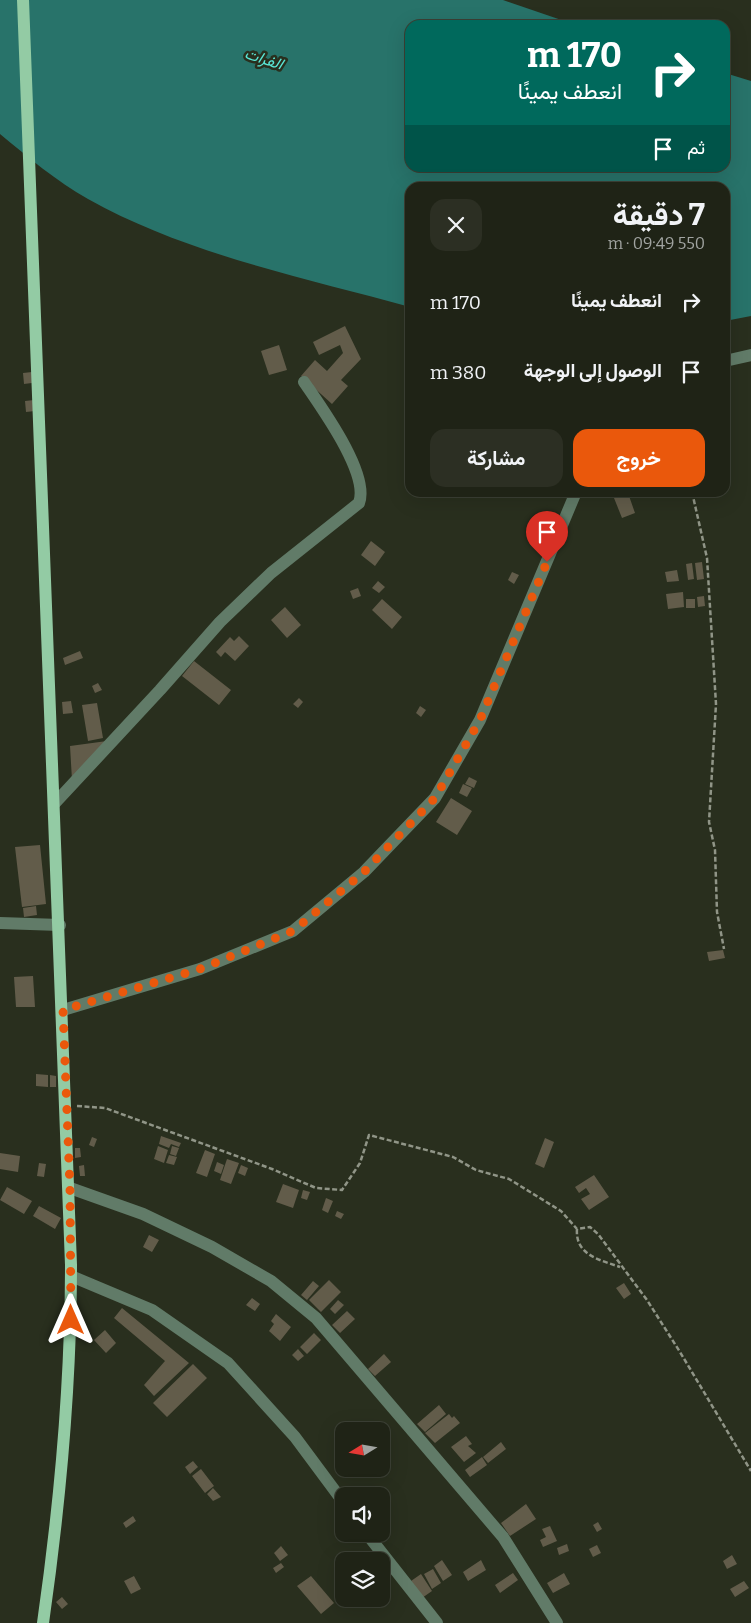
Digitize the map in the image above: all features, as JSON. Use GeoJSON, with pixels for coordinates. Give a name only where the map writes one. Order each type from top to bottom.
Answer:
{"type":"FeatureCollection","features":[{"type":"Feature","properties":{"kind":"main road"},"geometry":{"type":"LineString","coordinates":[[23,0],[70,1188],[70,1354],[63,1472],[43,1623]]}},
{"type":"Feature","properties":{"kind":"street"},"geometry":{"type":"LineString","coordinates":[[730,360],[751,355]]}},
{"type":"Feature","properties":{"kind":"street"},"geometry":{"type":"LineString","coordinates":[[55,803],[220,622],[271,574],[359,503],[362,495],[362,485],[339,434],[304,382]]}},
{"type":"Feature","properties":{"kind":"street"},"geometry":{"type":"LineString","coordinates":[[63,1010],[200,969],[293,931],[364,872],[435,798],[475,729],[574,497]]}},
{"type":"Feature","properties":{"kind":"street"},"geometry":{"type":"LineString","coordinates":[[0,923],[60,925]]}},
{"type":"Feature","properties":{"kind":"street"},"geometry":{"type":"LineString","coordinates":[[70,1188],[143,1214],[212,1247],[271,1281],[316,1318],[503,1537],[557,1623]]}},
{"type":"Feature","properties":{"kind":"street"},"geometry":{"type":"LineString","coordinates":[[71,1276],[152,1310],[228,1363],[295,1437],[335,1491]]}},
{"type":"Feature","properties":{"kind":"street"},"geometry":{"type":"LineString","coordinates":[[373,1542],[436,1623]]}},
{"type":"Feature","properties":{"kind":"path"},"geometry":{"type":"LineString","coordinates":[[693,497],[708,558],[716,704],[709,822],[715,850],[717,912],[724,948]]}},
{"type":"Feature","properties":{"kind":"path"},"geometry":{"type":"LineString","coordinates":[[67,1106],[105,1108],[272,1169],[316,1188],[342,1190],[360,1163],[369,1135],[453,1157],[476,1170],[509,1179],[561,1211],[577,1229],[576,1240],[581,1247],[595,1258],[622,1268]]}},
{"type":"Feature","properties":{"kind":"path"},"geometry":{"type":"LineString","coordinates":[[577,1229],[590,1227],[598,1234],[647,1300],[751,1471]]}},
{"type":"Feature","properties":{"kind":"water","name":"الفرات"},"geometry":{"type":"Polygon","coordinates":[[[0,0],[503,0],[561,20],[405,20],[405,172],[730,172],[730,75],[751,81],[751,316],[730,320],[730,182],[405,182],[405,306],[245,262],[164,235],[76,192],[42,168],[0,134],[0,0]]]}},
{"type":"Feature","properties":{"kind":"building"},"geometry":{"type":"Polygon","coordinates":[[[345,326],[361,359],[341,380],[348,386],[332,404],[301,376],[315,360],[327,371],[343,353],[340,345],[319,355],[313,342],[345,326]]]}},
{"type":"Feature","properties":{"kind":"building"},"geometry":{"type":"Polygon","coordinates":[[[279,345],[287,370],[269,375],[261,351],[279,345]]]}},
{"type":"Feature","properties":{"kind":"building"},"geometry":{"type":"Polygon","coordinates":[[[32,372],[32,383],[24,384],[23,373],[32,372]]]}},
{"type":"Feature","properties":{"kind":"building"},"geometry":{"type":"Polygon","coordinates":[[[34,400],[35,411],[26,412],[25,401],[34,400]]]}},
{"type":"Feature","properties":{"kind":"building"},"geometry":{"type":"Polygon","coordinates":[[[629,497],[635,513],[622,518],[614,498],[629,497]]]}},
{"type":"Feature","properties":{"kind":"building"},"geometry":{"type":"Polygon","coordinates":[[[371,541],[385,552],[375,566],[361,555],[371,541]]]}},
{"type":"Feature","properties":{"kind":"building"},"geometry":{"type":"Polygon","coordinates":[[[702,562],[704,579],[697,580],[695,563],[702,562]]]}},
{"type":"Feature","properties":{"kind":"building"},"geometry":{"type":"Polygon","coordinates":[[[692,563],[694,579],[688,580],[686,564],[692,563]]]}},
{"type":"Feature","properties":{"kind":"building"},"geometry":{"type":"Polygon","coordinates":[[[677,570],[679,581],[667,582],[665,572],[677,570]]]}},
{"type":"Feature","properties":{"kind":"building"},"geometry":{"type":"Polygon","coordinates":[[[512,572],[519,575],[514,584],[508,580],[512,572]]]}},
{"type":"Feature","properties":{"kind":"building"},"geometry":{"type":"Polygon","coordinates":[[[378,581],[385,587],[379,593],[372,588],[378,581]]]}},
{"type":"Feature","properties":{"kind":"building"},"geometry":{"type":"Polygon","coordinates":[[[358,588],[361,596],[353,599],[350,591],[358,588]]]}},
{"type":"Feature","properties":{"kind":"building"},"geometry":{"type":"Polygon","coordinates":[[[683,592],[684,607],[668,609],[666,594],[683,592]]]}},
{"type":"Feature","properties":{"kind":"building"},"geometry":{"type":"Polygon","coordinates":[[[704,596],[705,606],[698,607],[697,597],[704,596]]]}},
{"type":"Feature","properties":{"kind":"building"},"geometry":{"type":"Polygon","coordinates":[[[382,599],[402,617],[392,629],[372,610],[382,599]]]}},
{"type":"Feature","properties":{"kind":"building"},"geometry":{"type":"Polygon","coordinates":[[[686,599],[695,599],[695,608],[686,608],[686,599]]]}},
{"type":"Feature","properties":{"kind":"building"},"geometry":{"type":"Polygon","coordinates":[[[285,607],[301,625],[287,638],[271,620],[285,607]]]}},
{"type":"Feature","properties":{"kind":"building"},"geometry":{"type":"Polygon","coordinates":[[[239,636],[249,646],[235,661],[225,652],[221,657],[216,652],[230,637],[234,641],[239,636]]]}},
{"type":"Feature","properties":{"kind":"building"},"geometry":{"type":"Polygon","coordinates":[[[80,651],[83,658],[65,665],[63,658],[80,651]]]}},
{"type":"Feature","properties":{"kind":"building"},"geometry":{"type":"Polygon","coordinates":[[[194,661],[231,690],[219,705],[182,676],[194,661]]]}},
{"type":"Feature","properties":{"kind":"building"},"geometry":{"type":"Polygon","coordinates":[[[98,683],[102,690],[95,693],[92,686],[98,683]]]}},
{"type":"Feature","properties":{"kind":"building"},"geometry":{"type":"Polygon","coordinates":[[[299,698],[303,702],[298,708],[293,704],[299,698]]]}},
{"type":"Feature","properties":{"kind":"building"},"geometry":{"type":"Polygon","coordinates":[[[71,701],[73,713],[63,714],[62,702],[71,701]]]}},
{"type":"Feature","properties":{"kind":"building"},"geometry":{"type":"Polygon","coordinates":[[[97,703],[103,738],[88,741],[82,705],[97,703]]]}},
{"type":"Feature","properties":{"kind":"building"},"geometry":{"type":"Polygon","coordinates":[[[420,706],[426,710],[421,717],[416,713],[420,706]]]}},
{"type":"Feature","properties":{"kind":"building"},"geometry":{"type":"Polygon","coordinates":[[[107,741],[72,780],[70,746],[107,741]]]}},
{"type":"Feature","properties":{"kind":"building"},"geometry":{"type":"Polygon","coordinates":[[[469,777],[477,781],[474,788],[465,784],[469,777]]]}},
{"type":"Feature","properties":{"kind":"building"},"geometry":{"type":"Polygon","coordinates":[[[463,784],[472,788],[467,797],[459,793],[463,784]]]}},
{"type":"Feature","properties":{"kind":"building"},"geometry":{"type":"Polygon","coordinates":[[[451,798],[472,811],[457,835],[436,822],[451,798]]]}},
{"type":"Feature","properties":{"kind":"building"},"geometry":{"type":"Polygon","coordinates":[[[40,845],[46,904],[22,907],[15,847],[40,845]]]}},
{"type":"Feature","properties":{"kind":"building"},"geometry":{"type":"Polygon","coordinates":[[[36,906],[37,915],[24,917],[23,908],[36,906]]]}},
{"type":"Feature","properties":{"kind":"building"},"geometry":{"type":"Polygon","coordinates":[[[723,950],[725,958],[709,961],[707,952],[723,950]]]}},
{"type":"Feature","properties":{"kind":"building"},"geometry":{"type":"Polygon","coordinates":[[[33,976],[35,1007],[16,1007],[14,977],[33,976]]]}},
{"type":"Feature","properties":{"kind":"building"},"geometry":{"type":"Polygon","coordinates":[[[36,1074],[48,1075],[48,1087],[36,1086],[36,1074]]]}},
{"type":"Feature","properties":{"kind":"building"},"geometry":{"type":"Polygon","coordinates":[[[50,1075],[56,1076],[56,1087],[50,1087],[50,1075]]]}},
{"type":"Feature","properties":{"kind":"building"},"geometry":{"type":"Polygon","coordinates":[[[161,1136],[181,1143],[179,1147],[171,1144],[169,1148],[159,1144],[161,1136]]]}},
{"type":"Feature","properties":{"kind":"building"},"geometry":{"type":"Polygon","coordinates":[[[92,1137],[97,1139],[94,1147],[89,1145],[92,1137]]]}},
{"type":"Feature","properties":{"kind":"building"},"geometry":{"type":"Polygon","coordinates":[[[545,1138],[554,1142],[544,1168],[535,1164],[545,1138]]]}},
{"type":"Feature","properties":{"kind":"building"},"geometry":{"type":"Polygon","coordinates":[[[158,1146],[168,1150],[164,1163],[154,1159],[158,1146]]]}},
{"type":"Feature","properties":{"kind":"building"},"geometry":{"type":"Polygon","coordinates":[[[172,1146],[179,1148],[176,1156],[170,1154],[172,1146]]]}},
{"type":"Feature","properties":{"kind":"building"},"geometry":{"type":"Polygon","coordinates":[[[75,1148],[80,1148],[81,1157],[75,1158],[75,1148]]]}},
{"type":"Feature","properties":{"kind":"building"},"geometry":{"type":"Polygon","coordinates":[[[205,1150],[215,1154],[207,1177],[196,1173],[205,1150]]]}},
{"type":"Feature","properties":{"kind":"building"},"geometry":{"type":"Polygon","coordinates":[[[0,1153],[20,1156],[18,1172],[0,1169],[0,1153]]]}},
{"type":"Feature","properties":{"kind":"building"},"geometry":{"type":"Polygon","coordinates":[[[169,1155],[177,1157],[174,1165],[166,1163],[169,1155]]]}},
{"type":"Feature","properties":{"kind":"building"},"geometry":{"type":"Polygon","coordinates":[[[227,1159],[239,1163],[231,1184],[220,1180],[227,1159]]]}},
{"type":"Feature","properties":{"kind":"building"},"geometry":{"type":"Polygon","coordinates":[[[217,1162],[224,1165],[221,1174],[214,1171],[217,1162]]]}},
{"type":"Feature","properties":{"kind":"building"},"geometry":{"type":"Polygon","coordinates":[[[39,1163],[46,1164],[44,1177],[37,1176],[39,1163]]]}},
{"type":"Feature","properties":{"kind":"building"},"geometry":{"type":"Polygon","coordinates":[[[84,1165],[85,1176],[80,1176],[79,1166],[84,1165]]]}},
{"type":"Feature","properties":{"kind":"building"},"geometry":{"type":"Polygon","coordinates":[[[241,1165],[248,1168],[245,1176],[238,1173],[241,1165]]]}},
{"type":"Feature","properties":{"kind":"building"},"geometry":{"type":"Polygon","coordinates":[[[594,1175],[609,1197],[589,1210],[581,1199],[590,1194],[586,1188],[579,1193],[575,1187],[594,1175]]]}},
{"type":"Feature","properties":{"kind":"building"},"geometry":{"type":"Polygon","coordinates":[[[283,1184],[299,1190],[293,1208],[276,1202],[283,1184]]]}},
{"type":"Feature","properties":{"kind":"building"},"geometry":{"type":"Polygon","coordinates":[[[7,1187],[32,1201],[24,1214],[0,1200],[7,1187]]]}},
{"type":"Feature","properties":{"kind":"building"},"geometry":{"type":"Polygon","coordinates":[[[303,1190],[310,1192],[307,1200],[301,1198],[303,1190]]]}},
{"type":"Feature","properties":{"kind":"building"},"geometry":{"type":"Polygon","coordinates":[[[326,1198],[333,1201],[328,1213],[322,1210],[326,1198]]]}},
{"type":"Feature","properties":{"kind":"building"},"geometry":{"type":"Polygon","coordinates":[[[39,1206],[61,1218],[55,1229],[33,1216],[39,1206]]]}},
{"type":"Feature","properties":{"kind":"building"},"geometry":{"type":"Polygon","coordinates":[[[337,1211],[344,1214],[341,1219],[335,1216],[337,1211]]]}},
{"type":"Feature","properties":{"kind":"building"},"geometry":{"type":"Polygon","coordinates":[[[149,1235],[159,1240],[152,1252],[143,1247],[149,1235]]]}},
{"type":"Feature","properties":{"kind":"building"},"geometry":{"type":"Polygon","coordinates":[[[329,1280],[341,1292],[321,1312],[309,1300],[329,1280]]]}},
{"type":"Feature","properties":{"kind":"building"},"geometry":{"type":"Polygon","coordinates":[[[313,1281],[319,1286],[307,1300],[301,1295],[313,1281]]]}},
{"type":"Feature","properties":{"kind":"building"},"geometry":{"type":"Polygon","coordinates":[[[624,1283],[631,1294],[624,1299],[616,1288],[624,1283]]]}},
{"type":"Feature","properties":{"kind":"building"},"geometry":{"type":"Polygon","coordinates":[[[252,1298],[260,1304],[255,1311],[246,1305],[252,1298]]]}},
{"type":"Feature","properties":{"kind":"building"},"geometry":{"type":"Polygon","coordinates":[[[338,1300],[344,1305],[335,1314],[330,1309],[338,1300]]]}},
{"type":"Feature","properties":{"kind":"building"},"geometry":{"type":"Polygon","coordinates":[[[122,1308],[189,1363],[154,1396],[144,1385],[165,1361],[114,1318],[122,1308]]]}},
{"type":"Feature","properties":{"kind":"building"},"geometry":{"type":"Polygon","coordinates":[[[347,1311],[355,1319],[340,1333],[332,1325],[347,1311]]]}},
{"type":"Feature","properties":{"kind":"building"},"geometry":{"type":"Polygon","coordinates":[[[276,1314],[291,1327],[280,1341],[269,1331],[274,1324],[271,1321],[276,1314]]]}},
{"type":"Feature","properties":{"kind":"building"},"geometry":{"type":"Polygon","coordinates":[[[105,1330],[116,1343],[106,1353],[94,1340],[105,1330]]]}},
{"type":"Feature","properties":{"kind":"building"},"geometry":{"type":"Polygon","coordinates":[[[314,1333],[321,1340],[307,1354],[300,1347],[314,1333]]]}},
{"type":"Feature","properties":{"kind":"building"},"geometry":{"type":"Polygon","coordinates":[[[298,1349],[304,1356],[298,1361],[292,1355],[298,1349]]]}},
{"type":"Feature","properties":{"kind":"building"},"geometry":{"type":"Polygon","coordinates":[[[384,1354],[391,1362],[375,1376],[368,1369],[384,1354]]]}},
{"type":"Feature","properties":{"kind":"building"},"geometry":{"type":"Polygon","coordinates":[[[193,1364],[207,1378],[167,1417],[153,1403],[193,1364]]]}},
{"type":"Feature","properties":{"kind":"building"},"geometry":{"type":"Polygon","coordinates":[[[439,1405],[446,1414],[425,1432],[417,1424],[439,1405]]]}},
{"type":"Feature","properties":{"kind":"building"},"geometry":{"type":"Polygon","coordinates":[[[449,1414],[452,1418],[454,1416],[460,1423],[435,1443],[425,1433],[449,1414]]]}},
{"type":"Feature","properties":{"kind":"building"},"geometry":{"type":"Polygon","coordinates":[[[466,1436],[472,1444],[468,1446],[476,1453],[464,1462],[451,1447],[466,1436]]]}},
{"type":"Feature","properties":{"kind":"building"},"geometry":{"type":"Polygon","coordinates":[[[501,1442],[506,1449],[488,1463],[483,1457],[501,1442]]]}},
{"type":"Feature","properties":{"kind":"building"},"geometry":{"type":"Polygon","coordinates":[[[482,1457],[487,1465],[470,1477],[465,1470],[482,1457]]]}},
{"type":"Feature","properties":{"kind":"building"},"geometry":{"type":"Polygon","coordinates":[[[193,1461],[198,1467],[190,1474],[185,1467],[193,1461]]]}},
{"type":"Feature","properties":{"kind":"building"},"geometry":{"type":"Polygon","coordinates":[[[201,1469],[214,1486],[205,1493],[192,1476],[201,1469]]]}},
{"type":"Feature","properties":{"kind":"building"},"geometry":{"type":"Polygon","coordinates":[[[213,1488],[221,1497],[213,1501],[207,1494],[213,1488]]]}},
{"type":"Feature","properties":{"kind":"building"},"geometry":{"type":"Polygon","coordinates":[[[526,1504],[536,1519],[510,1536],[501,1523],[526,1504]]]}},
{"type":"Feature","properties":{"kind":"building"},"geometry":{"type":"Polygon","coordinates":[[[133,1516],[136,1521],[126,1528],[123,1523],[133,1516]]]}},
{"type":"Feature","properties":{"kind":"building"},"geometry":{"type":"Polygon","coordinates":[[[598,1522],[602,1529],[597,1532],[593,1525],[598,1522]]]}},
{"type":"Feature","properties":{"kind":"building"},"geometry":{"type":"Polygon","coordinates":[[[550,1526],[557,1541],[543,1547],[540,1540],[546,1537],[542,1529],[550,1526]]]}},
{"type":"Feature","properties":{"kind":"building"},"geometry":{"type":"Polygon","coordinates":[[[567,1544],[569,1551],[559,1555],[557,1548],[567,1544]]]}},
{"type":"Feature","properties":{"kind":"building"},"geometry":{"type":"Polygon","coordinates":[[[597,1545],[601,1553],[593,1557],[589,1549],[597,1545]]]}},
{"type":"Feature","properties":{"kind":"building"},"geometry":{"type":"Polygon","coordinates":[[[281,1546],[288,1555],[280,1561],[274,1553],[281,1546]]]}},
{"type":"Feature","properties":{"kind":"building"},"geometry":{"type":"Polygon","coordinates":[[[732,1555],[737,1564],[727,1569],[723,1561],[732,1555]]]}},
{"type":"Feature","properties":{"kind":"building"},"geometry":{"type":"Polygon","coordinates":[[[442,1560],[452,1575],[443,1581],[434,1566],[442,1560]]]}},
{"type":"Feature","properties":{"kind":"building"},"geometry":{"type":"Polygon","coordinates":[[[481,1560],[486,1570],[468,1581],[463,1572],[481,1560]]]}},
{"type":"Feature","properties":{"kind":"building"},"geometry":{"type":"Polygon","coordinates":[[[281,1563],[284,1567],[276,1573],[273,1568],[281,1563]]]}},
{"type":"Feature","properties":{"kind":"building"},"geometry":{"type":"Polygon","coordinates":[[[433,1569],[441,1583],[432,1589],[424,1574],[433,1569]]]}},
{"type":"Feature","properties":{"kind":"building"},"geometry":{"type":"Polygon","coordinates":[[[513,1573],[518,1580],[500,1593],[495,1585],[513,1573]]]}},
{"type":"Feature","properties":{"kind":"building"},"geometry":{"type":"Polygon","coordinates":[[[564,1573],[570,1584],[553,1593],[547,1583],[564,1573]]]}},
{"type":"Feature","properties":{"kind":"building"},"geometry":{"type":"Polygon","coordinates":[[[421,1574],[432,1591],[422,1598],[411,1581],[421,1574]]]}},
{"type":"Feature","properties":{"kind":"building"},"geometry":{"type":"Polygon","coordinates":[[[134,1576],[141,1589],[131,1594],[124,1581],[134,1576]]]}},
{"type":"Feature","properties":{"kind":"building"},"geometry":{"type":"Polygon","coordinates":[[[311,1576],[334,1603],[321,1614],[297,1586],[311,1576]]]}},
{"type":"Feature","properties":{"kind":"building"},"geometry":{"type":"Polygon","coordinates":[[[744,1581],[749,1588],[735,1597],[730,1589],[744,1581]]]}},
{"type":"Feature","properties":{"kind":"building"},"geometry":{"type":"Polygon","coordinates":[[[62,1597],[68,1604],[62,1609],[56,1602],[62,1597]]]}},
{"type":"Feature","properties":{"kind":"route"},"geometry":{"type":"LineString","coordinates":[[71,1320],[70,1188],[63,1010],[200,969],[293,931],[364,872],[435,798],[480,720],[547,562]]}}]}
